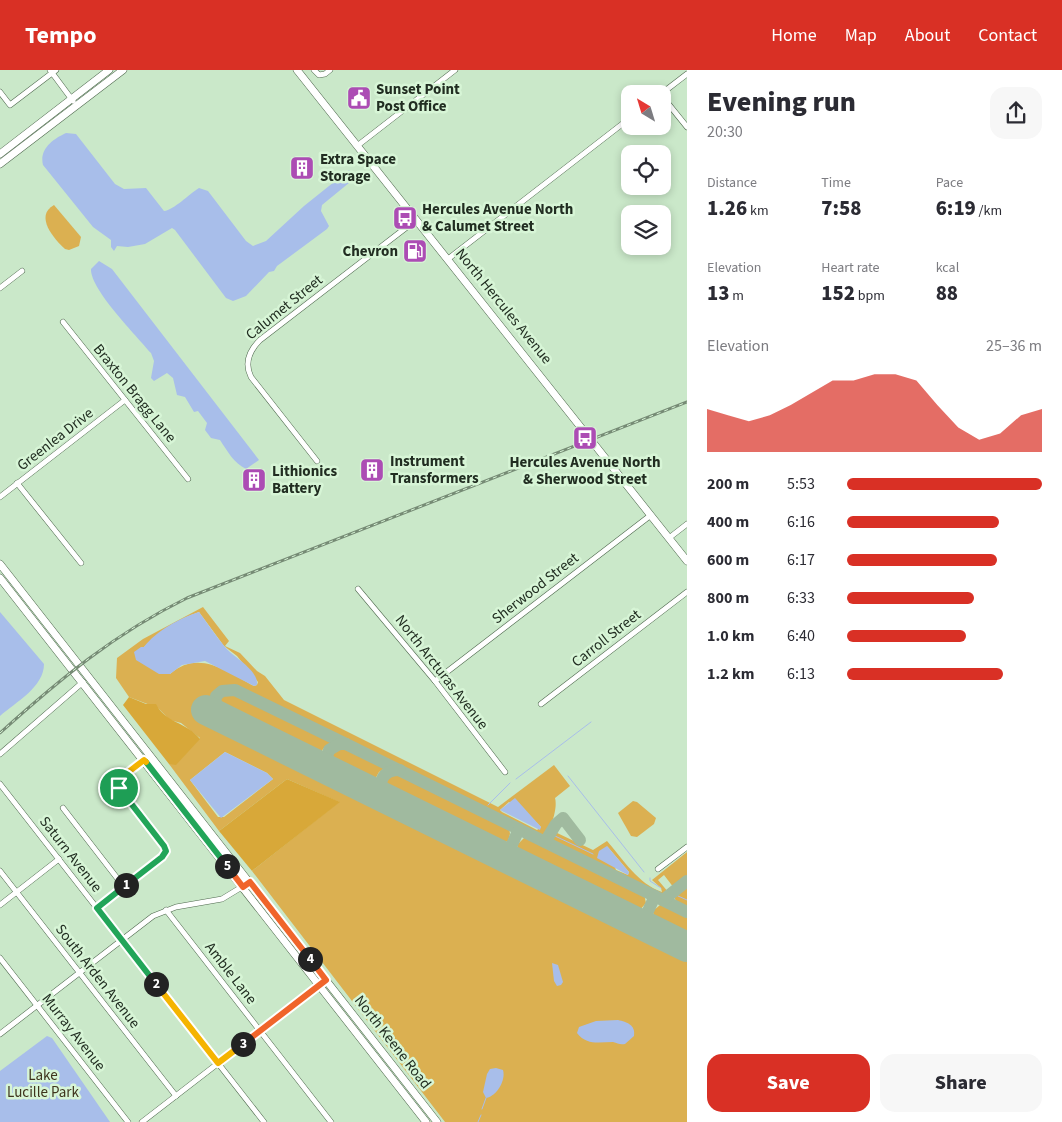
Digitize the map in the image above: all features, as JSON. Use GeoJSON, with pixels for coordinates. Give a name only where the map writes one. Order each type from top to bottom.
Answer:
{"type":"FeatureCollection","features":[{"type":"Feature","properties":{"kind":"main road"},"geometry":{"type":"LineString","coordinates":[[0,154],[108,70]]}},
{"type":"Feature","properties":{"kind":"main road"},"geometry":{"type":"LineString","coordinates":[[0,164],[123,70]]}},
{"type":"Feature","properties":{"kind":"main road","name":"North Hercules Avenue"},"geometry":{"type":"LineString","coordinates":[[297,70],[687,561]]}},
{"type":"Feature","properties":{"kind":"main road","name":"North Keene Road"},"geometry":{"type":"LineString","coordinates":[[0,564],[437,1122]]}},
{"type":"Feature","properties":{"kind":"main road","name":"North Keene Road"},"geometry":{"type":"LineString","coordinates":[[0,578],[426,1122]]}},
{"type":"Feature","properties":{"kind":"street"},"geometry":{"type":"LineString","coordinates":[[314,70],[319,75],[330,70]]}},
{"type":"Feature","properties":{"kind":"street"},"geometry":{"type":"LineString","coordinates":[[357,146],[455,70]]}},
{"type":"Feature","properties":{"kind":"street"},"geometry":{"type":"LineString","coordinates":[[0,92],[10,105],[53,71],[77,105]]}},
{"type":"Feature","properties":{"kind":"street"},"geometry":{"type":"LineString","coordinates":[[671,87],[687,74]]}},
{"type":"Feature","properties":{"kind":"street"},"geometry":{"type":"LineString","coordinates":[[671,107],[687,127]]}},
{"type":"Feature","properties":{"kind":"street"},"geometry":{"type":"LineString","coordinates":[[448,259],[621,125]]}},
{"type":"Feature","properties":{"kind":"street","name":"Calumet Street"},"geometry":{"type":"LineString","coordinates":[[317,461],[251,378],[248,366],[250,352],[260,340],[416,220]]}},
{"type":"Feature","properties":{"kind":"street"},"geometry":{"type":"LineString","coordinates":[[0,288],[22,271]]}},
{"type":"Feature","properties":{"kind":"street","name":"Braxton Bragg Lane"},"geometry":{"type":"LineString","coordinates":[[63,322],[188,479]]}},
{"type":"Feature","properties":{"kind":"street","name":"Greenlea Drive"},"geometry":{"type":"LineString","coordinates":[[0,497],[125,400]]}},
{"type":"Feature","properties":{"kind":"street"},"geometry":{"type":"LineString","coordinates":[[18,484],[81,563]]}},
{"type":"Feature","properties":{"kind":"street","name":"Sherwood Street"},"geometry":{"type":"LineString","coordinates":[[435,682],[651,515]]}},
{"type":"Feature","properties":{"kind":"street"},"geometry":{"type":"LineString","coordinates":[[669,538],[687,524]]}},
{"type":"Feature","properties":{"kind":"street","name":"North Arcturas Avenue"},"geometry":{"type":"LineString","coordinates":[[358,589],[435,682],[505,772]]}},
{"type":"Feature","properties":{"kind":"street","name":"Carroll Street"},"geometry":{"type":"LineString","coordinates":[[541,704],[687,592]]}},
{"type":"Feature","properties":{"kind":"street"},"geometry":{"type":"LineString","coordinates":[[0,754],[83,682]]}},
{"type":"Feature","properties":{"kind":"street"},"geometry":{"type":"LineString","coordinates":[[97,908],[162,857],[166,851],[119,788],[122,777],[144,760]]}},
{"type":"Feature","properties":{"kind":"street","name":"Saturn Avenue"},"geometry":{"type":"LineString","coordinates":[[0,784],[264,1122]]}},
{"type":"Feature","properties":{"kind":"street"},"geometry":{"type":"LineString","coordinates":[[63,808],[124,887]]}},
{"type":"Feature","properties":{"kind":"street"},"geometry":{"type":"LineString","coordinates":[[658,869],[687,847]]}},
{"type":"Feature","properties":{"kind":"street"},"geometry":{"type":"LineString","coordinates":[[0,905],[59,859]]}},
{"type":"Feature","properties":{"kind":"street","name":"South Arden Avenue"},"geometry":{"type":"LineString","coordinates":[[0,871],[176,1096]]}},
{"type":"Feature","properties":{"kind":"street"},"geometry":{"type":"LineString","coordinates":[[0,1034],[147,920],[166,910],[222,899],[250,882]]}},
{"type":"Feature","properties":{"kind":"street","name":"Amble Lane"},"geometry":{"type":"LineString","coordinates":[[166,910],[331,1122]]}},
{"type":"Feature","properties":{"kind":"street","name":"Murray Avenue"},"geometry":{"type":"LineString","coordinates":[[0,958],[128,1122]]}},
{"type":"Feature","properties":{"kind":"street"},"geometry":{"type":"LineString","coordinates":[[142,1122],[326,980]]}},
{"type":"Feature","properties":{"kind":"shaded area"},"geometry":{"type":"Polygon","coordinates":[[[54,205],[81,237],[79,246],[69,250],[65,249],[51,234],[46,221],[46,215],[48,210],[54,205]]]}},
{"type":"Feature","properties":{"kind":"shaded area"},"geometry":{"type":"Polygon","coordinates":[[[203,607],[229,641],[225,646],[240,653],[257,671],[265,676],[284,700],[498,807],[554,765],[570,786],[555,798],[553,820],[544,834],[540,836],[234,686],[227,686],[217,691],[210,699],[202,716],[687,955],[687,1122],[445,1122],[252,871],[339,802],[287,779],[219,831],[169,764],[176,764],[200,738],[181,723],[170,720],[158,708],[129,697],[116,678],[117,658],[143,639],[203,607]],[[199,612],[176,622],[162,631],[144,647],[141,647],[155,669],[170,674],[191,663],[202,663],[223,669],[254,686],[257,685],[258,682],[237,656],[224,646],[199,612]],[[225,752],[190,780],[218,817],[224,817],[273,779],[267,773],[225,752]],[[509,802],[500,810],[537,830],[541,827],[529,815],[509,802]]]}},
{"type":"Feature","properties":{"kind":"shaded area"},"geometry":{"type":"Polygon","coordinates":[[[233,692],[332,741],[323,749],[319,757],[220,708],[218,705],[219,698],[222,694],[233,692]]]}},
{"type":"Feature","properties":{"kind":"shaded area"},"geometry":{"type":"Polygon","coordinates":[[[129,697],[146,704],[156,704],[170,719],[195,733],[200,739],[176,765],[169,764],[123,705],[129,697]]]}},
{"type":"Feature","properties":{"kind":"shaded area"},"geometry":{"type":"Polygon","coordinates":[[[345,747],[386,767],[379,772],[373,783],[333,763],[331,754],[337,748],[345,747]]]}},
{"type":"Feature","properties":{"kind":"shaded area"},"geometry":{"type":"Polygon","coordinates":[[[399,773],[509,827],[508,841],[498,845],[390,792],[387,787],[387,780],[391,774],[399,773]]]}},
{"type":"Feature","properties":{"kind":"shaded area"},"geometry":{"type":"Polygon","coordinates":[[[287,779],[340,802],[252,871],[219,831],[287,779]]]}},
{"type":"Feature","properties":{"kind":"shaded area"},"geometry":{"type":"Polygon","coordinates":[[[633,801],[637,802],[656,818],[654,824],[637,837],[631,836],[618,813],[633,801]]]}},
{"type":"Feature","properties":{"kind":"shaded area"},"geometry":{"type":"Polygon","coordinates":[[[555,832],[593,850],[607,841],[638,877],[662,892],[661,888],[652,880],[687,852],[687,878],[674,888],[664,875],[658,880],[669,893],[659,895],[555,844],[552,838],[555,832]],[[607,846],[616,870],[628,875],[629,872],[607,846]]]}},
{"type":"Feature","properties":{"kind":"shaded area"},"geometry":{"type":"Polygon","coordinates":[[[528,837],[644,894],[646,903],[639,911],[634,912],[521,856],[517,845],[524,838],[528,837]]]}},
{"type":"Feature","properties":{"kind":"shaded area"},"geometry":{"type":"Polygon","coordinates":[[[687,883],[687,909],[677,904],[674,896],[687,883]]]}},
{"type":"Feature","properties":{"kind":"shaded area"},"geometry":{"type":"Polygon","coordinates":[[[660,905],[664,905],[687,916],[687,938],[654,921],[653,911],[660,905]]]}},
{"type":"Feature","properties":{"kind":"water"},"geometry":{"type":"Polygon","coordinates":[[[66,133],[76,134],[115,184],[124,189],[146,188],[164,211],[177,205],[199,188],[208,191],[246,241],[253,246],[266,241],[304,206],[349,170],[355,178],[322,205],[321,211],[329,226],[327,229],[277,266],[274,271],[269,272],[246,296],[233,301],[226,298],[172,228],[145,244],[128,247],[117,246],[114,251],[111,247],[111,240],[93,227],[43,165],[42,159],[45,149],[56,138],[66,133]]]}},
{"type":"Feature","properties":{"kind":"water"},"geometry":{"type":"Polygon","coordinates":[[[99,261],[112,269],[259,460],[246,469],[241,466],[220,440],[211,438],[205,430],[207,423],[198,411],[194,412],[185,397],[177,395],[173,378],[167,373],[154,381],[151,378],[154,361],[151,353],[106,300],[93,278],[91,269],[99,261]]]}},
{"type":"Feature","properties":{"kind":"water"},"geometry":{"type":"Polygon","coordinates":[[[0,612],[44,664],[43,672],[34,687],[0,716],[0,612]]]}},
{"type":"Feature","properties":{"kind":"water"},"geometry":{"type":"Polygon","coordinates":[[[199,612],[225,647],[254,674],[257,679],[257,685],[254,686],[205,661],[182,665],[170,674],[159,674],[136,660],[134,652],[144,647],[162,630],[176,621],[199,612]]]}},
{"type":"Feature","properties":{"kind":"water"},"geometry":{"type":"Polygon","coordinates":[[[225,752],[267,773],[273,779],[221,818],[190,780],[225,752]]]}},
{"type":"Feature","properties":{"kind":"water"},"geometry":{"type":"Polygon","coordinates":[[[515,798],[541,827],[540,830],[500,810],[515,798]]]}},
{"type":"Feature","properties":{"kind":"water"},"geometry":{"type":"Polygon","coordinates":[[[607,846],[629,872],[628,875],[597,858],[599,851],[607,846]]]}},
{"type":"Feature","properties":{"kind":"water"},"geometry":{"type":"Polygon","coordinates":[[[552,963],[558,965],[563,982],[561,985],[557,986],[554,981],[552,963]]]}},
{"type":"Feature","properties":{"kind":"water"},"geometry":{"type":"Polygon","coordinates":[[[618,1020],[628,1023],[634,1029],[634,1036],[625,1044],[589,1042],[577,1033],[579,1027],[596,1021],[618,1020]]]}},
{"type":"Feature","properties":{"kind":"water","name":"Lake Lucille Park"},"geometry":{"type":"Polygon","coordinates":[[[47,1036],[52,1038],[110,1122],[0,1122],[0,1071],[47,1036]]]}},
{"type":"Feature","properties":{"kind":"water"},"geometry":{"type":"Polygon","coordinates":[[[490,1069],[503,1070],[502,1083],[494,1094],[486,1098],[483,1092],[487,1074],[490,1069]]]}},
{"type":"Feature","properties":{"kind":"waterway"},"geometry":{"type":"LineString","coordinates":[[516,779],[591,722]]}},
{"type":"Feature","properties":{"kind":"waterway"},"geometry":{"type":"LineString","coordinates":[[568,776],[644,872]]}},
{"type":"Feature","properties":{"kind":"waterway"},"geometry":{"type":"LineString","coordinates":[[488,805],[510,783]]}},
{"type":"Feature","properties":{"kind":"waterway"},"geometry":{"type":"LineString","coordinates":[[555,836],[593,854]]}},
{"type":"Feature","properties":{"kind":"waterway"},"geometry":{"type":"LineString","coordinates":[[650,878],[650,881],[661,888]]}},
{"type":"Feature","properties":{"kind":"waterway"},"geometry":{"type":"LineString","coordinates":[[678,896],[687,900]]}},
{"type":"Feature","properties":{"kind":"waterway"},"geometry":{"type":"LineString","coordinates":[[482,1109],[486,1098]]}},
{"type":"Feature","properties":{"kind":"waterway"},"geometry":{"type":"LineString","coordinates":[[478,1122],[481,1115]]}},
{"type":"Feature","properties":{"kind":"taxiway"},"geometry":{"type":"LineString","coordinates":[[221,717],[215,709],[216,696],[222,691],[235,690],[346,744]]}},
{"type":"Feature","properties":{"kind":"taxiway"},"geometry":{"type":"LineString","coordinates":[[331,771],[326,761],[329,750],[339,744],[346,744],[687,912]]}},
{"type":"Feature","properties":{"kind":"taxiway"},"geometry":{"type":"LineString","coordinates":[[387,799],[382,788],[382,779],[388,772],[400,770]]}},
{"type":"Feature","properties":{"kind":"taxiway"},"geometry":{"type":"LineString","coordinates":[[545,842],[556,824],[563,818],[580,840]]}},
{"type":"Feature","properties":{"kind":"taxiway"},"geometry":{"type":"LineString","coordinates":[[506,858],[519,829]]}},
{"type":"Feature","properties":{"kind":"taxiway"},"geometry":{"type":"LineString","coordinates":[[663,900],[687,881]]}},
{"type":"Feature","properties":{"kind":"taxiway"},"geometry":{"type":"LineString","coordinates":[[642,924],[655,896]]}},
{"type":"Feature","properties":{"kind":"runway"},"geometry":{"type":"LineString","coordinates":[[206,710],[687,947]]}},
{"type":"Feature","properties":{"kind":"railway"},"geometry":{"type":"LineString","coordinates":[[0,733],[66,676],[112,642],[160,612],[187,598],[687,402]]}},
{"type":"Feature","properties":{"kind":"place","name":"Sunset Point Post Office"},"geometry":{"type":"Point","coordinates":[359,98]}},
{"type":"Feature","properties":{"kind":"place","name":"Extra Space Storage"},"geometry":{"type":"Point","coordinates":[302,168]}},
{"type":"Feature","properties":{"kind":"place","name":"Hercules Avenue North & Calumet Street"},"geometry":{"type":"Point","coordinates":[405,218]}},
{"type":"Feature","properties":{"kind":"place","name":"Chevron"},"geometry":{"type":"Point","coordinates":[415,251]}},
{"type":"Feature","properties":{"kind":"place","name":"Hercules Avenue North & Sherwood Street"},"geometry":{"type":"Point","coordinates":[585,438]}},
{"type":"Feature","properties":{"kind":"place","name":"Instrument Transformers"},"geometry":{"type":"Point","coordinates":[372,470]}},
{"type":"Feature","properties":{"kind":"place","name":"Lithionics Battery"},"geometry":{"type":"Point","coordinates":[254,480]}},
{"type":"Feature","properties":{"kind":"route"},"geometry":{"type":"LineString","coordinates":[[144,760],[243,887],[250,882],[326,980],[218,1063],[97,908],[162,857],[166,851],[119,788],[122,777],[144,760]]}}]}
